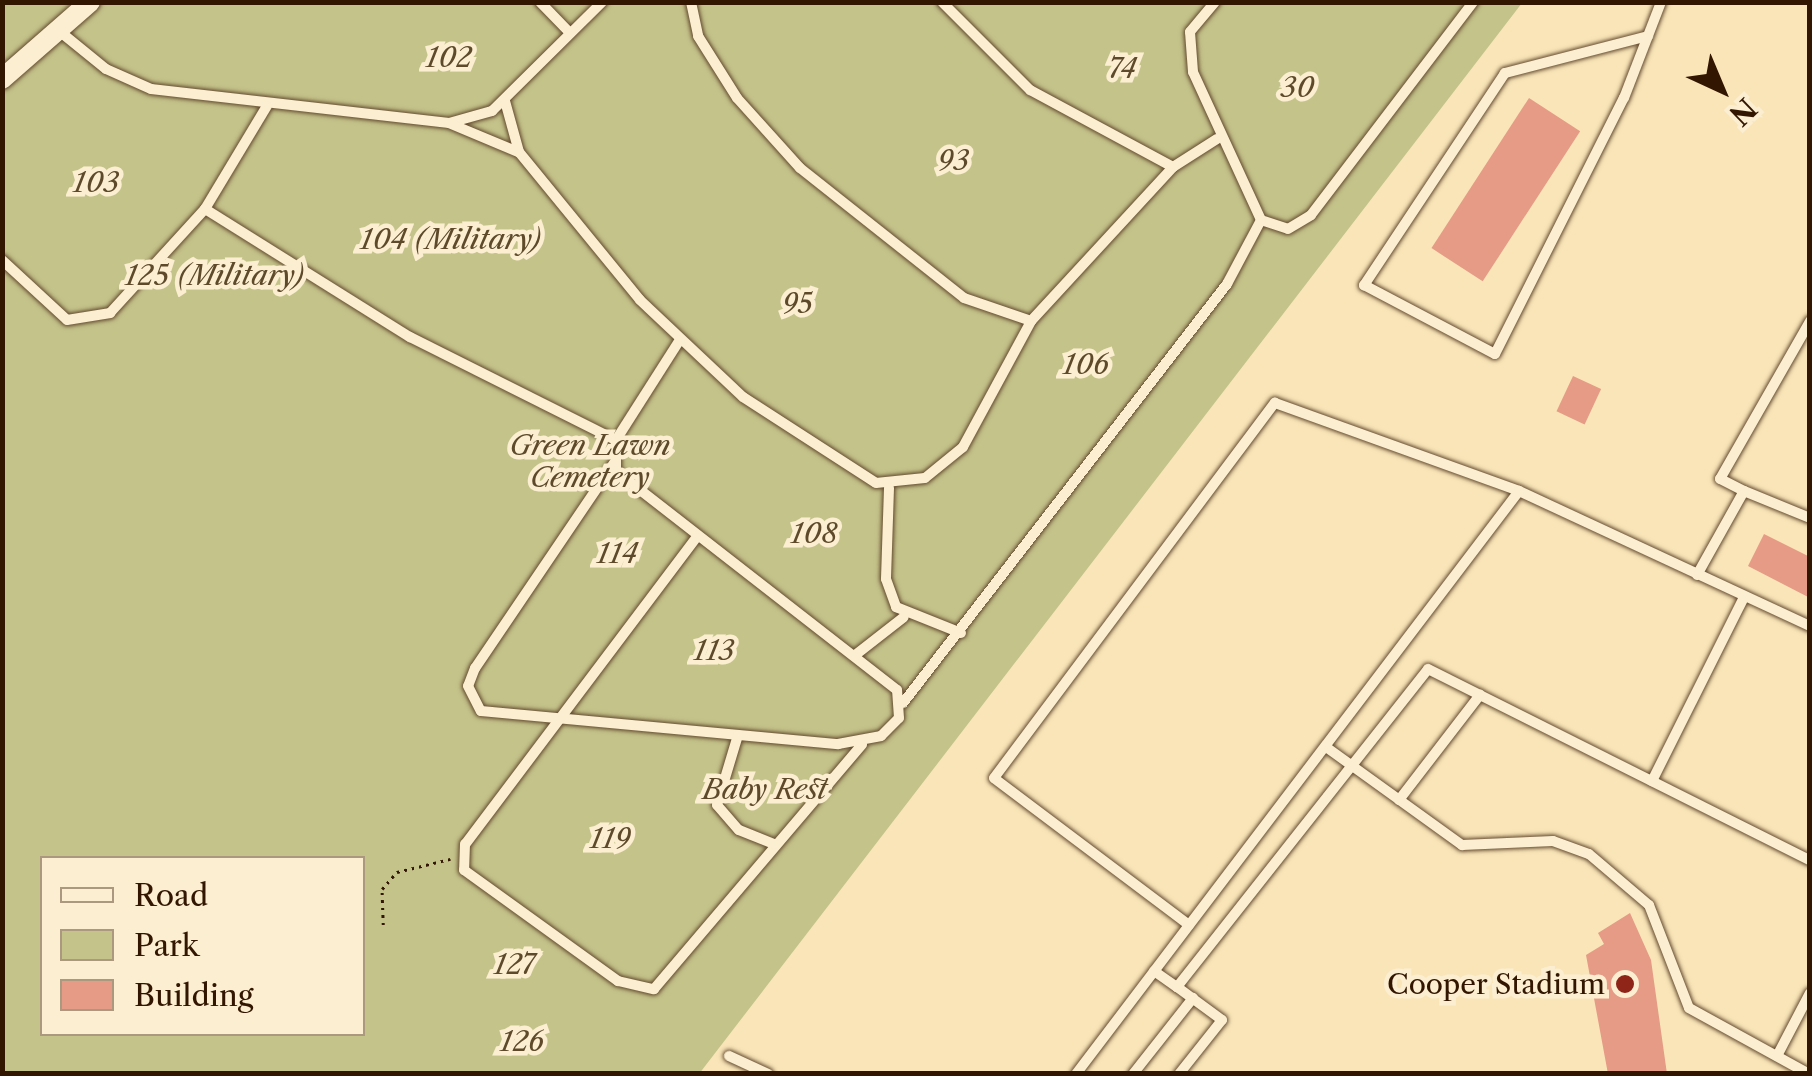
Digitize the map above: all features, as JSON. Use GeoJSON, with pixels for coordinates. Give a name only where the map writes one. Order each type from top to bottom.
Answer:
{"type":"FeatureCollection","features":[{"type":"Feature","properties":{"kind":"street"},"geometry":{"type":"LineString","coordinates":[[2,78],[90,2]]}},
{"type":"Feature","properties":{"kind":"lane"},"geometry":{"type":"LineString","coordinates":[[540,2],[570,33]]}},
{"type":"Feature","properties":{"kind":"lane"},"geometry":{"type":"LineString","coordinates":[[450,123],[505,100],[602,2]]}},
{"type":"Feature","properties":{"kind":"lane"},"geometry":{"type":"LineString","coordinates":[[690,2],[712,61],[800,168],[964,298],[1031,321]]}},
{"type":"Feature","properties":{"kind":"lane"},"geometry":{"type":"LineString","coordinates":[[942,2],[1030,90],[1173,167]]}},
{"type":"Feature","properties":{"kind":"lane"},"geometry":{"type":"LineString","coordinates":[[1215,2],[1198,18],[1187,50],[1217,139],[1261,220]]}},
{"type":"Feature","properties":{"kind":"lane"},"geometry":{"type":"LineString","coordinates":[[1261,220],[1300,227],[1473,2]]}},
{"type":"Feature","properties":{"kind":"lane"},"geometry":{"type":"LineString","coordinates":[[1648,36],[1506,73],[1364,285],[1495,354],[1648,36],[1661,2]]}},
{"type":"Feature","properties":{"kind":"lane"},"geometry":{"type":"LineString","coordinates":[[58,30],[124,80],[266,106],[450,123],[519,152]]}},
{"type":"Feature","properties":{"kind":"lane"},"geometry":{"type":"LineString","coordinates":[[505,100],[519,152],[578,234],[680,341],[790,432],[889,488],[925,478],[963,448],[1031,321],[1173,167],[1217,139]]}},
{"type":"Feature","properties":{"kind":"lane"},"geometry":{"type":"LineString","coordinates":[[2,260],[55,313],[94,320],[126,298],[205,210],[266,106]]}},
{"type":"Feature","properties":{"kind":"lane"},"geometry":{"type":"LineString","coordinates":[[205,210],[426,346],[616,440]]}},
{"type":"Feature","properties":{"kind":"lane"},"geometry":{"type":"LineString","coordinates":[[696,538],[558,719],[461,858],[472,878],[643,990],[666,984],[774,844],[862,745],[881,736],[1227,284],[1261,220]]}},
{"type":"Feature","properties":{"kind":"lane"},"geometry":{"type":"LineString","coordinates":[[1810,320],[1720,478],[1810,518]]}},
{"type":"Feature","properties":{"kind":"lane"},"geometry":{"type":"LineString","coordinates":[[680,341],[616,440],[614,463],[468,686],[482,711],[862,745]]}},
{"type":"Feature","properties":{"kind":"lane"},"geometry":{"type":"LineString","coordinates":[[1189,926],[994,778],[1275,403],[1519,491],[1810,626]]}},
{"type":"Feature","properties":{"kind":"lane"},"geometry":{"type":"LineString","coordinates":[[614,463],[628,487],[854,656],[904,703]]}},
{"type":"Feature","properties":{"kind":"lane"},"geometry":{"type":"LineString","coordinates":[[889,488],[886,579],[904,617],[962,633]]}},
{"type":"Feature","properties":{"kind":"lane"},"geometry":{"type":"LineString","coordinates":[[1076,1074],[1519,491]]}},
{"type":"Feature","properties":{"kind":"lane"},"geometry":{"type":"LineString","coordinates":[[1697,576],[1744,491]]}},
{"type":"Feature","properties":{"kind":"lane"},"geometry":{"type":"LineString","coordinates":[[1652,781],[1743,598]]}},
{"type":"Feature","properties":{"kind":"lane"},"geometry":{"type":"LineString","coordinates":[[854,656],[904,617]]}},
{"type":"Feature","properties":{"kind":"lane"},"geometry":{"type":"LineString","coordinates":[[1177,987],[1428,669],[1810,860]]}},
{"type":"Feature","properties":{"kind":"lane"},"geometry":{"type":"LineString","coordinates":[[1399,800],[1480,695]]}},
{"type":"Feature","properties":{"kind":"lane"},"geometry":{"type":"LineString","coordinates":[[738,735],[717,806],[740,830],[774,844]]}},
{"type":"Feature","properties":{"kind":"lane"},"geometry":{"type":"LineString","coordinates":[[1326,748],[1462,845],[1553,841],[1626,879],[1649,905],[1689,1008],[1809,1074]]}},
{"type":"Feature","properties":{"kind":"lane"},"geometry":{"type":"LineString","coordinates":[[1154,970],[1222,1020],[1180,1074]]}},
{"type":"Feature","properties":{"kind":"lane"},"geometry":{"type":"LineString","coordinates":[[1777,1056],[1810,992]]}},
{"type":"Feature","properties":{"kind":"lane"},"geometry":{"type":"LineString","coordinates":[[1134,1074],[1193,998]]}},
{"type":"Feature","properties":{"kind":"lane"},"geometry":{"type":"LineString","coordinates":[[729,1056],[768,1074]]}},
{"type":"Feature","properties":{"kind":"path"},"geometry":{"type":"LineString","coordinates":[[384,925],[382,889],[397,872],[461,858]]}},
{"type":"Feature","properties":{"kind":"green space","name":"Green Lawn Cemetery"},"geometry":{"type":"Polygon","coordinates":[[[2,3],[1522,3],[699,1074],[3,1073],[2,3]]]}},
{"type":"Feature","properties":{"kind":"building"},"geometry":{"type":"Polygon","coordinates":[[[1529,98],[1580,131],[1483,281],[1432,248],[1529,98]]]}},
{"type":"Feature","properties":{"kind":"building"},"geometry":{"type":"Polygon","coordinates":[[[1573,376],[1601,389],[1585,424],[1557,411],[1573,376]]]}},
{"type":"Feature","properties":{"kind":"building"},"geometry":{"type":"Polygon","coordinates":[[[1764,534],[1810,557],[1810,598],[1748,566],[1764,534]]]}},
{"type":"Feature","properties":{"kind":"building","name":"Cooper Stadium"},"geometry":{"type":"Polygon","coordinates":[[[1630,913],[1651,960],[1667,1074],[1608,1074],[1586,955],[1604,944],[1598,933],[1630,913]]]}},
{"type":"Feature","properties":{"kind":"place","name":"Cooper Stadium"},"geometry":{"type":"Point","coordinates":[1625,984]}},
{"type":"Feature","properties":{"kind":"park label","name":"102"},"geometry":{"type":"Point","coordinates":[449,57]}},
{"type":"Feature","properties":{"kind":"park label","name":"74"},"geometry":{"type":"Point","coordinates":[1122,68]}},
{"type":"Feature","properties":{"kind":"park label","name":"30"},"geometry":{"type":"Point","coordinates":[1297,87]}},
{"type":"Feature","properties":{"kind":"park label","name":"93"},"geometry":{"type":"Point","coordinates":[953,160]}},
{"type":"Feature","properties":{"kind":"park label","name":"103"},"geometry":{"type":"Point","coordinates":[96,182]}},
{"type":"Feature","properties":{"kind":"park label","name":"104 (Military)"},"geometry":{"type":"Point","coordinates":[451,239]}},
{"type":"Feature","properties":{"kind":"park label","name":"125 (Military)"},"geometry":{"type":"Point","coordinates":[215,275]}},
{"type":"Feature","properties":{"kind":"park label","name":"95"},"geometry":{"type":"Point","coordinates":[797,303]}},
{"type":"Feature","properties":{"kind":"park label","name":"106"},"geometry":{"type":"Point","coordinates":[1086,364]}},
{"type":"Feature","properties":{"kind":"park label","name":"108"},"geometry":{"type":"Point","coordinates":[814,533]}},
{"type":"Feature","properties":{"kind":"park label","name":"114"},"geometry":{"type":"Point","coordinates":[617,553]}},
{"type":"Feature","properties":{"kind":"park label","name":"113"},"geometry":{"type":"Point","coordinates":[714,650]}},
{"type":"Feature","properties":{"kind":"park label","name":"Baby Rest"},"geometry":{"type":"Point","coordinates":[765,789]}},
{"type":"Feature","properties":{"kind":"park label","name":"119"},"geometry":{"type":"Point","coordinates":[610,838]}},
{"type":"Feature","properties":{"kind":"park label","name":"127"},"geometry":{"type":"Point","coordinates":[514,964]}},
{"type":"Feature","properties":{"kind":"park label","name":"126"},"geometry":{"type":"Point","coordinates":[522,1041]}}]}
